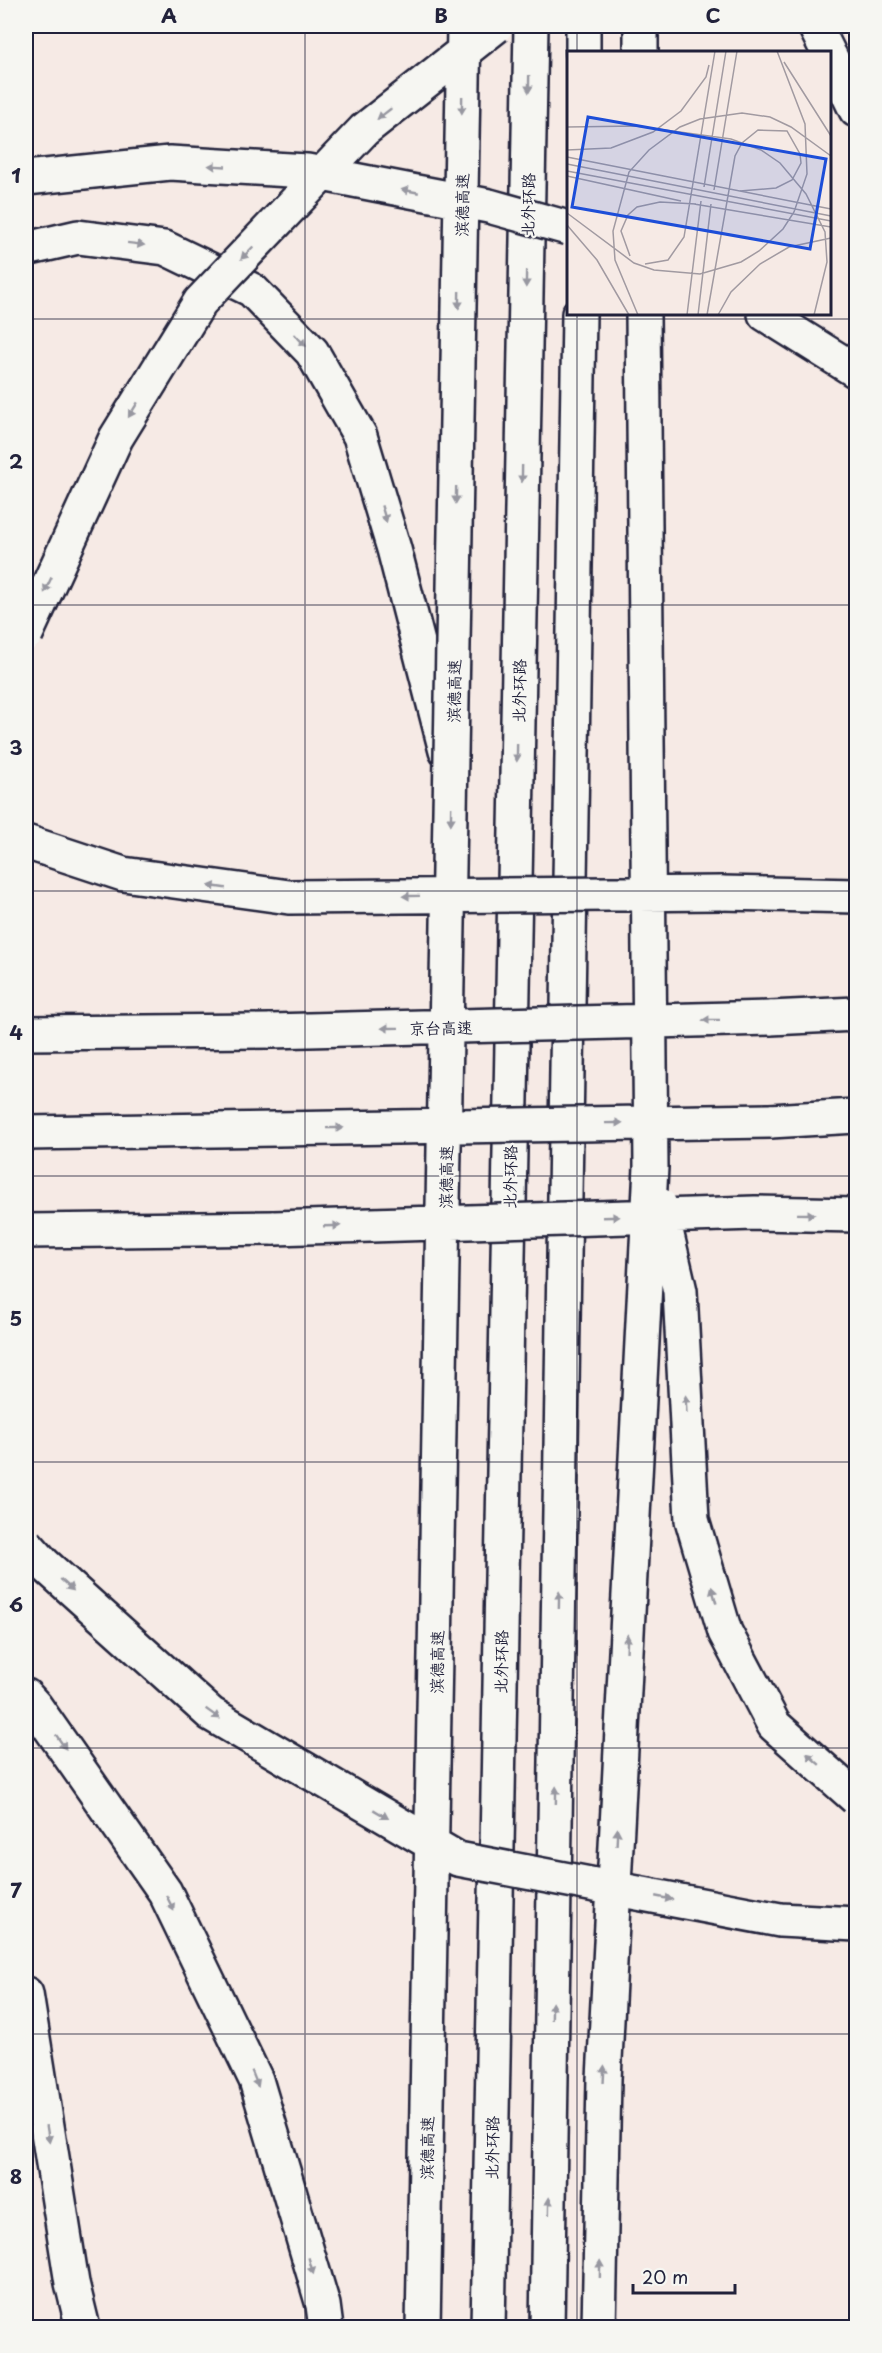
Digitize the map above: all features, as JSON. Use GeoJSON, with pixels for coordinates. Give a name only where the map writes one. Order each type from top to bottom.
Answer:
{"type":"FeatureCollection","features":[{"type":"Feature","properties":{"kind":"highway","name":"滨德高速"},"geometry":{"type":"LineString","coordinates":[[423,2328],[464,26]]}},
{"type":"Feature","properties":{"kind":"highway"},"geometry":{"type":"LineString","coordinates":[[26,634],[116,438],[200,302],[364,130],[496,26]]}},
{"type":"Feature","properties":{"kind":"highway","name":"北外环路"},"geometry":{"type":"LineString","coordinates":[[488,2328],[531,26]]}},
{"type":"Feature","properties":{"kind":"highway"},"geometry":{"type":"LineString","coordinates":[[583,26],[583,51]]}},
{"type":"Feature","properties":{"kind":"highway"},"geometry":{"type":"LineString","coordinates":[[641,26],[641,51]]}},
{"type":"Feature","properties":{"kind":"highway"},"geometry":{"type":"LineString","coordinates":[[815,26],[828,51]]}},
{"type":"Feature","properties":{"kind":"highway"},"geometry":{"type":"LineString","coordinates":[[831,58],[856,110]]}},
{"type":"Feature","properties":{"kind":"highway"},"geometry":{"type":"LineString","coordinates":[[26,178],[170,163],[307,171],[489,206],[567,228]]}},
{"type":"Feature","properties":{"kind":"highway"},"geometry":{"type":"LineString","coordinates":[[26,249],[78,237],[165,248],[252,290],[312,352],[360,436],[394,549],[452,771]]}},
{"type":"Feature","properties":{"kind":"highway"},"geometry":{"type":"LineString","coordinates":[[548,2328],[579,315]]}},
{"type":"Feature","properties":{"kind":"highway"},"geometry":{"type":"LineString","coordinates":[[599,2328],[604,2079],[651,1167],[643,315]]}},
{"type":"Feature","properties":{"kind":"highway"},"geometry":{"type":"LineString","coordinates":[[767,315],[856,371]]}},
{"type":"Feature","properties":{"kind":"highway"},"geometry":{"type":"LineString","coordinates":[[26,842],[123,874],[289,897],[722,893],[856,896]]}},
{"type":"Feature","properties":{"kind":"highway","name":"京台高速"},"geometry":{"type":"LineString","coordinates":[[26,1033],[271,1031],[856,1014]]}},
{"type":"Feature","properties":{"kind":"highway"},"geometry":{"type":"LineString","coordinates":[[26,1133],[770,1121],[856,1116]]}},
{"type":"Feature","properties":{"kind":"highway"},"geometry":{"type":"LineString","coordinates":[[651,1167],[680,1291],[692,1520],[724,1632],[774,1725],[856,1798]]}},
{"type":"Feature","properties":{"kind":"highway"},"geometry":{"type":"LineString","coordinates":[[26,1231],[274,1228],[755,1213],[856,1215]]}},
{"type":"Feature","properties":{"kind":"highway"},"geometry":{"type":"LineString","coordinates":[[26,1544],[44,1564],[211,1714],[458,1859],[780,1920],[856,1924]]}},
{"type":"Feature","properties":{"kind":"highway"},"geometry":{"type":"LineString","coordinates":[[26,1696],[165,1892],[256,2080],[322,2305],[326,2328]]}},
{"type":"Feature","properties":{"kind":"highway"},"geometry":{"type":"LineString","coordinates":[[26,1994],[72,2283],[83,2328]]}}]}
